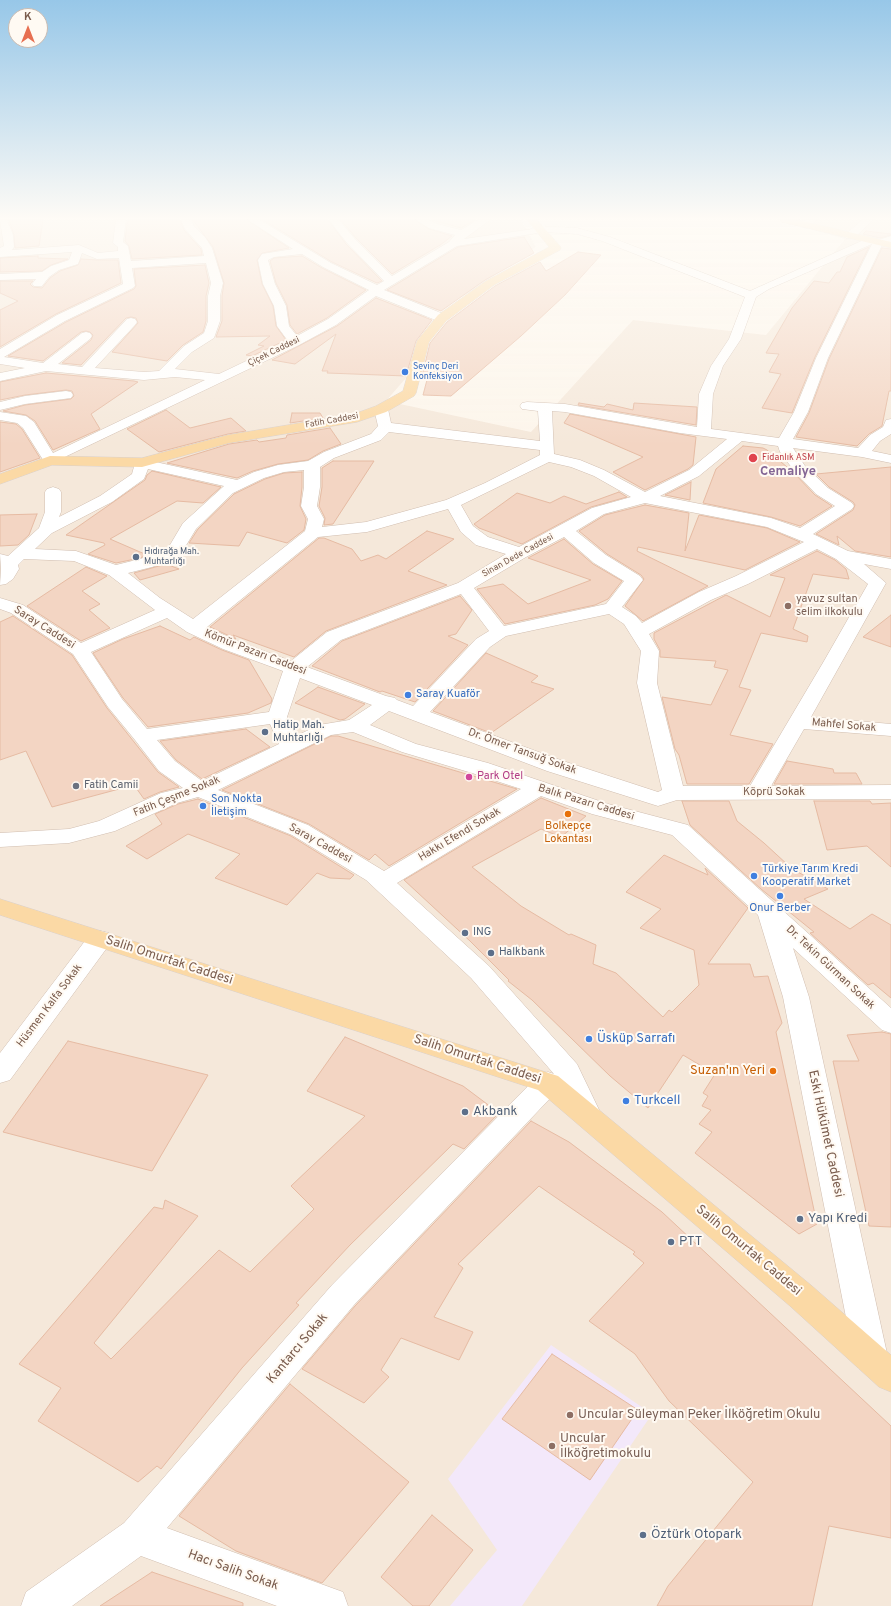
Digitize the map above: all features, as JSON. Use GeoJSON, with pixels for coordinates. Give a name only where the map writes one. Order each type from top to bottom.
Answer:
{"type":"FeatureCollection","features":[{"type":"Feature","properties":{"kind":"main road","name":"Fatih Caddesi"},"geometry":{"type":"LineString","coordinates":[[50,460],[142,463],[228,439],[358,418],[409,393],[423,341],[442,318],[474,295]]}},
{"type":"Feature","properties":{"kind":"main road"},"geometry":{"type":"LineString","coordinates":[[0,479],[50,460]]}},
{"type":"Feature","properties":{"kind":"main road","name":"Salih Omurtak Caddesi"},"geometry":{"type":"LineString","coordinates":[[0,907],[548,1083],[801,1296],[881,1367]]}},
{"type":"Feature","properties":{"kind":"street"},"geometry":{"type":"LineString","coordinates":[[0,354],[61,318],[111,295]]}},
{"type":"Feature","properties":{"kind":"street"},"geometry":{"type":"LineString","coordinates":[[163,374],[188,349],[210,335],[214,321],[214,295]]}},
{"type":"Feature","properties":{"kind":"street"},"geometry":{"type":"LineString","coordinates":[[274,295],[280,306],[283,326],[295,342]]}},
{"type":"Feature","properties":{"kind":"street","name":"Çiçek Caddesi"},"geometry":{"type":"LineString","coordinates":[[50,460],[295,342],[332,322],[369,295]]}},
{"type":"Feature","properties":{"kind":"street"},"geometry":{"type":"LineString","coordinates":[[388,295],[442,318]]}},
{"type":"Feature","properties":{"kind":"street"},"geometry":{"type":"LineString","coordinates":[[704,432],[706,394],[717,366],[734,339],[745,315],[751,295]]}},
{"type":"Feature","properties":{"kind":"street"},"geometry":{"type":"LineString","coordinates":[[800,534],[846,506],[822,491],[800,469],[786,452],[784,442],[801,412],[822,358],[855,295]]}},
{"type":"Feature","properties":{"kind":"street"},"geometry":{"type":"LineString","coordinates":[[85,371],[131,322]]}},
{"type":"Feature","properties":{"kind":"street"},"geometry":{"type":"LineString","coordinates":[[0,377],[46,368],[86,336]]}},
{"type":"Feature","properties":{"kind":"street"},"geometry":{"type":"LineString","coordinates":[[0,360],[46,368],[144,376],[176,373],[221,378]]}},
{"type":"Feature","properties":{"kind":"street"},"geometry":{"type":"LineString","coordinates":[[0,406],[25,400],[66,395]]}},
{"type":"Feature","properties":{"kind":"street"},"geometry":{"type":"LineString","coordinates":[[527,406],[565,408],[704,432],[862,453],[891,459]]}},
{"type":"Feature","properties":{"kind":"street"},"geometry":{"type":"LineString","coordinates":[[545,407],[547,427],[546,452]]}},
{"type":"Feature","properties":{"kind":"street"},"geometry":{"type":"LineString","coordinates":[[381,408],[385,427]]}},
{"type":"Feature","properties":{"kind":"street"},"geometry":{"type":"LineString","coordinates":[[0,416],[21,418],[29,425],[50,460]]}},
{"type":"Feature","properties":{"kind":"street"},"geometry":{"type":"LineString","coordinates":[[862,453],[875,438],[890,429],[891,423]]}},
{"type":"Feature","properties":{"kind":"street"},"geometry":{"type":"LineString","coordinates":[[385,427],[546,452],[599,473],[645,498],[771,523],[800,534],[842,555],[891,593]]}},
{"type":"Feature","properties":{"kind":"street"},"geometry":{"type":"LineString","coordinates":[[115,570],[146,563],[172,553],[189,526],[228,490],[260,475],[283,468],[312,465],[330,455],[376,437],[385,427]]}},
{"type":"Feature","properties":{"kind":"street","name":"Sinan Dede Caddesi"},"geometry":{"type":"LineString","coordinates":[[294,668],[334,636],[464,587],[520,553],[565,530],[598,510],[645,498],[694,473],[719,454],[738,436]]}},
{"type":"Feature","properties":{"kind":"street"},"geometry":{"type":"LineString","coordinates":[[194,628],[313,533],[367,527],[452,503],[490,486],[546,452]]}},
{"type":"Feature","properties":{"kind":"street"},"geometry":{"type":"LineString","coordinates":[[0,580],[7,575],[10,569],[10,559],[46,530],[106,499],[139,476],[142,463],[239,485]]}},
{"type":"Feature","properties":{"kind":"street"},"geometry":{"type":"LineString","coordinates":[[312,465],[312,486],[309,506],[316,519],[313,533]]}},
{"type":"Feature","properties":{"kind":"street"},"geometry":{"type":"LineString","coordinates":[[46,530],[53,512],[53,492]]}},
{"type":"Feature","properties":{"kind":"street"},"geometry":{"type":"LineString","coordinates":[[452,503],[467,529],[482,540],[520,553]]}},
{"type":"Feature","properties":{"kind":"street"},"geometry":{"type":"LineString","coordinates":[[418,714],[483,643],[500,632],[612,608],[634,580],[600,559],[565,530]]}},
{"type":"Feature","properties":{"kind":"street"},"geometry":{"type":"LineString","coordinates":[[639,632],[705,596],[742,580],[816,543]]}},
{"type":"Feature","properties":{"kind":"street"},"geometry":{"type":"LineString","coordinates":[[871,561],[891,552]]}},
{"type":"Feature","properties":{"kind":"street"},"geometry":{"type":"LineString","coordinates":[[842,555],[891,564]]}},
{"type":"Feature","properties":{"kind":"street","name":"Kömür Pazarı Caddesi"},"geometry":{"type":"LineString","coordinates":[[10,559],[76,556],[115,570],[154,602],[194,628],[230,645],[388,702]]}},
{"type":"Feature","properties":{"kind":"street"},"geometry":{"type":"LineString","coordinates":[[757,792],[834,661],[877,582]]}},
{"type":"Feature","properties":{"kind":"street"},"geometry":{"type":"LineString","coordinates":[[464,587],[500,632]]}},
{"type":"Feature","properties":{"kind":"street","name":"Saray Caddesi"},"geometry":{"type":"LineString","coordinates":[[0,603],[17,609],[80,650],[115,703],[167,766],[200,790],[300,830],[374,875],[480,972],[567,1071],[588,1116]]}},
{"type":"Feature","properties":{"kind":"street"},"geometry":{"type":"LineString","coordinates":[[612,608],[630,620],[650,651],[647,683],[666,796],[680,830]]}},
{"type":"Feature","properties":{"kind":"street"},"geometry":{"type":"LineString","coordinates":[[80,650],[168,612]]}},
{"type":"Feature","properties":{"kind":"street"},"geometry":{"type":"LineString","coordinates":[[290,745],[277,717],[294,668]]}},
{"type":"Feature","properties":{"kind":"street"},"geometry":{"type":"LineString","coordinates":[[355,726],[388,702]]}},
{"type":"Feature","properties":{"kind":"street","name":"Dr. Ömer Tansuğ Sokak"},"geometry":{"type":"LineString","coordinates":[[388,702],[555,766],[666,796]]}},
{"type":"Feature","properties":{"kind":"street"},"geometry":{"type":"LineString","coordinates":[[142,736],[277,717]]}},
{"type":"Feature","properties":{"kind":"street","name":"Mahfel Sokak"},"geometry":{"type":"LineString","coordinates":[[797,722],[891,730]]}},
{"type":"Feature","properties":{"kind":"street","name":"Fatih Çeşme Sokak"},"geometry":{"type":"LineString","coordinates":[[0,840],[69,836],[107,826],[169,798],[200,790],[290,745],[326,729],[355,726]]}},
{"type":"Feature","properties":{"kind":"street","name":"Balık Pazarı Caddesi"},"geometry":{"type":"LineString","coordinates":[[355,726],[409,748],[480,768],[600,809],[680,830],[770,912]]}},
{"type":"Feature","properties":{"kind":"street","name":"Hakkı Efendi Sokak"},"geometry":{"type":"LineString","coordinates":[[382,882],[539,788]]}},
{"type":"Feature","properties":{"kind":"street","name":"Köprü Sokak"},"geometry":{"type":"LineString","coordinates":[[666,796],[757,792],[891,792]]}},
{"type":"Feature","properties":{"kind":"street"},"geometry":{"type":"LineString","coordinates":[[0,826],[32,838]]}},
{"type":"Feature","properties":{"kind":"street","name":"Dr. Tekin Gürman Sokak"},"geometry":{"type":"LineString","coordinates":[[770,912],[841,979],[891,1023]]}},
{"type":"Feature","properties":{"kind":"street","name":"Eski Hükümet Caddesi"},"geometry":{"type":"LineString","coordinates":[[770,912],[796,997],[881,1367]]}},
{"type":"Feature","properties":{"kind":"street","name":"Hüsmen Kalfa Sokak"},"geometry":{"type":"LineString","coordinates":[[0,1072],[100,939]]}},
{"type":"Feature","properties":{"kind":"street","name":"Kantarcı Sokak"},"geometry":{"type":"LineString","coordinates":[[40,1606],[137,1536],[344,1295],[548,1083]]}},
{"type":"Feature","properties":{"kind":"street","name":"Hacı Salih Sokak"},"geometry":{"type":"LineString","coordinates":[[137,1536],[329,1606]]}},
{"type":"Feature","properties":{"kind":"shaded area"},"geometry":{"type":"Polygon","coordinates":[[[0,295],[465,295],[421,320],[406,378],[386,401],[531,432],[633,320],[766,335],[799,295],[891,295],[891,1606],[0,1606],[0,295]]]}},
{"type":"Feature","properties":{"kind":"shaded area","name":"Uncular İlköğretimokulu"},"geometry":{"type":"Polygon","coordinates":[[[551,1345],[652,1414],[522,1606],[450,1606],[497,1550],[448,1479],[551,1345]]]}},
{"type":"Feature","properties":{"kind":"building"},"geometry":{"type":"Polygon","coordinates":[[[4,295],[96,295],[56,314],[0,347],[0,310],[18,301],[4,295]]]}},
{"type":"Feature","properties":{"kind":"building"},"geometry":{"type":"Polygon","coordinates":[[[122,295],[206,295],[206,321],[203,332],[183,345],[167,361],[112,352],[138,323],[136,318],[131,317],[126,318],[81,365],[62,363],[91,340],[93,335],[86,331],[81,332],[43,361],[8,356],[66,322],[122,295]]]}},
{"type":"Feature","properties":{"kind":"building"},"geometry":{"type":"Polygon","coordinates":[[[267,295],[273,306],[276,326],[286,340],[252,356],[246,355],[264,346],[258,345],[270,336],[216,337],[222,321],[222,296],[267,295]]]}},
{"type":"Feature","properties":{"kind":"building"},"geometry":{"type":"Polygon","coordinates":[[[282,295],[359,295],[327,318],[297,334],[290,325],[287,305],[282,295]]]}},
{"type":"Feature","properties":{"kind":"building"},"geometry":{"type":"Polygon","coordinates":[[[400,295],[464,295],[441,311],[400,295]]]}},
{"type":"Feature","properties":{"kind":"building"},"geometry":{"type":"Polygon","coordinates":[[[483,295],[565,295],[521,336],[451,396],[423,395],[428,376],[422,376],[430,343],[447,322],[483,295]]]}},
{"type":"Feature","properties":{"kind":"building"},"geometry":{"type":"Polygon","coordinates":[[[803,295],[845,295],[815,357],[792,413],[762,408],[781,374],[769,372],[779,354],[766,353],[792,308],[803,295]]]}},
{"type":"Feature","properties":{"kind":"building"},"geometry":{"type":"Polygon","coordinates":[[[860,295],[891,295],[891,391],[889,391],[882,426],[869,434],[857,446],[796,437],[809,413],[829,359],[860,295]]]}},
{"type":"Feature","properties":{"kind":"building"},"geometry":{"type":"Polygon","coordinates":[[[376,298],[432,320],[416,341],[406,376],[327,373],[328,371],[322,371],[336,334],[295,364],[272,360],[337,326],[376,298]]]}},
{"type":"Feature","properties":{"kind":"building"},"geometry":{"type":"Polygon","coordinates":[[[46,373],[138,382],[91,414],[100,429],[53,450],[35,421],[26,415],[3,411],[25,405],[71,399],[74,396],[72,391],[66,390],[25,395],[0,400],[0,382],[46,373]]]}},
{"type":"Feature","properties":{"kind":"building"},"geometry":{"type":"Polygon","coordinates":[[[579,403],[604,407],[607,404],[633,410],[634,403],[697,407],[696,425],[578,405],[579,403]]]}},
{"type":"Feature","properties":{"kind":"building"},"geometry":{"type":"Polygon","coordinates":[[[166,410],[190,428],[231,418],[246,431],[228,434],[159,452],[127,429],[166,410]]]}},
{"type":"Feature","properties":{"kind":"building"},"geometry":{"type":"Polygon","coordinates":[[[292,413],[320,413],[323,418],[290,423],[292,413]]]}},
{"type":"Feature","properties":{"kind":"building"},"geometry":{"type":"Polygon","coordinates":[[[570,414],[696,437],[693,465],[688,469],[645,490],[613,472],[643,457],[564,423],[570,414]]]}},
{"type":"Feature","properties":{"kind":"building"},"geometry":{"type":"Polygon","coordinates":[[[0,422],[16,424],[22,429],[40,458],[0,472],[0,422]]]}},
{"type":"Feature","properties":{"kind":"building"},"geometry":{"type":"Polygon","coordinates":[[[330,428],[341,444],[323,451],[308,460],[278,464],[253,471],[237,478],[167,463],[229,444],[286,438],[287,435],[330,428]]]}},
{"type":"Feature","properties":{"kind":"building"},"geometry":{"type":"Polygon","coordinates":[[[743,446],[763,448],[767,450],[794,473],[815,495],[832,506],[800,526],[771,517],[703,503],[716,469],[743,446]]]}},
{"type":"Feature","properties":{"kind":"building"},"geometry":{"type":"Polygon","coordinates":[[[333,461],[374,461],[333,524],[324,525],[325,518],[319,506],[322,487],[322,468],[333,461]]]}},
{"type":"Feature","properties":{"kind":"building"},"geometry":{"type":"Polygon","coordinates":[[[891,467],[891,557],[855,551],[837,536],[839,545],[816,534],[853,510],[855,505],[853,502],[829,487],[816,474],[891,467]]]}},
{"type":"Feature","properties":{"kind":"building"},"geometry":{"type":"Polygon","coordinates":[[[152,471],[221,487],[203,503],[177,501],[110,539],[147,555],[140,558],[116,563],[88,554],[105,545],[104,543],[66,535],[145,480],[147,475],[152,471]]]}},
{"type":"Feature","properties":{"kind":"building"},"geometry":{"type":"Polygon","coordinates":[[[302,472],[300,506],[306,519],[304,530],[287,543],[247,532],[239,546],[189,543],[198,529],[234,494],[265,479],[284,473],[302,472]]]}},
{"type":"Feature","properties":{"kind":"building"},"geometry":{"type":"Polygon","coordinates":[[[691,482],[690,500],[665,495],[691,482]]]}},
{"type":"Feature","properties":{"kind":"building"},"geometry":{"type":"Polygon","coordinates":[[[619,492],[627,497],[591,507],[522,544],[479,528],[474,524],[517,493],[550,503],[564,496],[586,504],[619,492]]]}},
{"type":"Feature","properties":{"kind":"building"},"geometry":{"type":"Polygon","coordinates":[[[645,505],[689,513],[685,551],[699,515],[767,528],[800,542],[745,570],[638,547],[637,551],[708,586],[643,621],[625,606],[644,579],[641,575],[607,554],[579,531],[605,515],[645,505]]]}},
{"type":"Feature","properties":{"kind":"building"},"geometry":{"type":"Polygon","coordinates":[[[37,514],[29,535],[18,545],[0,546],[0,515],[37,514]]]}},
{"type":"Feature","properties":{"kind":"building"},"geometry":{"type":"Polygon","coordinates":[[[427,531],[454,539],[408,571],[447,585],[326,631],[294,657],[233,635],[236,639],[210,627],[319,538],[324,538],[352,549],[361,561],[378,555],[386,559],[427,531]]]}},
{"type":"Feature","properties":{"kind":"building"},"geometry":{"type":"Polygon","coordinates":[[[564,539],[593,564],[622,581],[608,599],[595,605],[505,624],[477,589],[503,584],[528,604],[591,580],[528,558],[564,539]]]}},
{"type":"Feature","properties":{"kind":"building"},"geometry":{"type":"Polygon","coordinates":[[[817,551],[835,560],[846,569],[849,579],[813,574],[793,629],[808,636],[807,642],[761,633],[739,687],[751,690],[730,735],[773,744],[749,784],[687,784],[679,755],[675,749],[662,697],[711,705],[728,670],[714,667],[716,661],[660,657],[660,650],[654,639],[654,633],[726,595],[770,617],[785,578],[770,575],[817,551]]]}},
{"type":"Feature","properties":{"kind":"building"},"geometry":{"type":"Polygon","coordinates":[[[166,564],[179,569],[140,580],[134,573],[166,564]]]}},
{"type":"Feature","properties":{"kind":"building"},"geometry":{"type":"Polygon","coordinates":[[[86,567],[107,576],[82,591],[100,604],[89,610],[110,628],[81,641],[27,606],[86,567]]]}},
{"type":"Feature","properties":{"kind":"building"},"geometry":{"type":"Polygon","coordinates":[[[460,596],[472,610],[456,634],[448,636],[468,645],[415,702],[382,691],[380,692],[312,666],[342,641],[460,596]]]}},
{"type":"Feature","properties":{"kind":"building"},"geometry":{"type":"Polygon","coordinates":[[[891,615],[891,647],[863,637],[891,615]]]}},
{"type":"Feature","properties":{"kind":"building"},"geometry":{"type":"Polygon","coordinates":[[[13,616],[72,655],[107,708],[158,772],[179,787],[160,792],[144,799],[134,785],[52,807],[26,751],[0,760],[0,622],[13,616]]]}},
{"type":"Feature","properties":{"kind":"building"},"geometry":{"type":"Polygon","coordinates":[[[160,626],[190,640],[194,637],[249,660],[272,699],[271,703],[248,713],[148,727],[123,698],[93,653],[123,639],[160,626]]]}},
{"type":"Feature","properties":{"kind":"building"},"geometry":{"type":"Polygon","coordinates":[[[486,653],[538,676],[531,682],[554,689],[491,733],[433,711],[486,653]]]}},
{"type":"Feature","properties":{"kind":"building"},"geometry":{"type":"Polygon","coordinates":[[[318,687],[365,704],[345,719],[340,720],[295,703],[318,687]]]}},
{"type":"Feature","properties":{"kind":"building"},"geometry":{"type":"Polygon","coordinates":[[[246,729],[270,747],[202,779],[176,760],[160,741],[246,729]]]}},
{"type":"Feature","properties":{"kind":"building"},"geometry":{"type":"Polygon","coordinates":[[[331,736],[338,736],[517,789],[389,866],[375,854],[369,860],[309,824],[222,790],[331,736]]]}},
{"type":"Feature","properties":{"kind":"building"},"geometry":{"type":"Polygon","coordinates":[[[787,761],[833,769],[834,773],[856,773],[862,784],[774,784],[787,761]]]}},
{"type":"Feature","properties":{"kind":"building"},"geometry":{"type":"Polygon","coordinates":[[[541,798],[586,816],[561,837],[541,829],[472,867],[521,906],[569,935],[571,934],[596,945],[593,964],[616,973],[663,1017],[669,1010],[672,1012],[699,985],[694,950],[640,928],[661,909],[626,892],[664,855],[708,875],[705,868],[748,908],[708,964],[750,964],[754,977],[768,976],[782,1023],[776,1032],[817,1224],[799,1234],[695,1153],[712,1132],[699,1124],[711,1110],[702,1106],[708,1096],[703,1093],[715,1074],[683,1055],[648,1108],[610,1076],[532,1000],[508,981],[509,980],[470,941],[404,880],[541,798]]]}},
{"type":"Feature","properties":{"kind":"building"},"geometry":{"type":"Polygon","coordinates":[[[198,799],[291,836],[354,875],[350,879],[330,878],[317,873],[287,905],[215,878],[240,854],[188,834],[147,859],[126,846],[162,824],[155,814],[178,804],[198,799]]]}},
{"type":"Feature","properties":{"kind":"building"},"geometry":{"type":"Polygon","coordinates":[[[682,801],[729,801],[737,821],[764,843],[789,867],[828,889],[804,899],[850,929],[872,914],[891,925],[891,998],[873,983],[868,985],[810,933],[814,932],[761,889],[690,825],[682,801]]]}},
{"type":"Feature","properties":{"kind":"building"},"geometry":{"type":"Polygon","coordinates":[[[814,801],[870,801],[872,804],[891,803],[891,867],[867,846],[827,850],[814,801]]]}},
{"type":"Feature","properties":{"kind":"building"},"geometry":{"type":"Polygon","coordinates":[[[882,1032],[891,1034],[891,1227],[869,1226],[833,1061],[859,1061],[847,1035],[882,1032]]]}},
{"type":"Feature","properties":{"kind":"building"},"geometry":{"type":"Polygon","coordinates":[[[345,1037],[463,1086],[499,1113],[464,1149],[453,1144],[350,1245],[296,1303],[299,1305],[242,1368],[161,1469],[157,1466],[138,1482],[38,1421],[61,1388],[19,1364],[154,1207],[163,1209],[165,1200],[198,1216],[94,1343],[111,1359],[219,1250],[250,1272],[314,1209],[291,1186],[365,1116],[307,1091],[345,1037]]]}},
{"type":"Feature","properties":{"kind":"building"},"geometry":{"type":"Polygon","coordinates":[[[68,1041],[208,1075],[152,1171],[3,1132],[68,1041]]]}},
{"type":"Feature","properties":{"kind":"building"},"geometry":{"type":"Polygon","coordinates":[[[531,1121],[569,1142],[662,1212],[891,1426],[891,1538],[829,1526],[812,1606],[657,1606],[668,1586],[753,1482],[669,1401],[635,1354],[589,1321],[644,1263],[633,1254],[635,1252],[539,1186],[458,1264],[463,1268],[434,1317],[473,1332],[459,1360],[401,1338],[381,1370],[389,1377],[364,1403],[302,1369],[355,1306],[531,1121]]]}},
{"type":"Feature","properties":{"kind":"building","name":"Uncular Süleyman Peker İlköğretim Okulu"},"geometry":{"type":"Polygon","coordinates":[[[552,1354],[638,1410],[590,1480],[502,1419],[552,1354]]]}},
{"type":"Feature","properties":{"kind":"building"},"geometry":{"type":"Polygon","coordinates":[[[290,1384],[409,1482],[322,1583],[236,1551],[179,1516],[290,1384]]]}},
{"type":"Feature","properties":{"kind":"building"},"geometry":{"type":"Polygon","coordinates":[[[432,1515],[473,1550],[429,1606],[413,1606],[381,1577],[432,1515]]]}},
{"type":"Feature","properties":{"kind":"building"},"geometry":{"type":"Polygon","coordinates":[[[152,1572],[243,1603],[243,1606],[100,1606],[152,1572]]]}},
{"type":"Feature","properties":{"kind":"place","name":"Sevinç Deri Konfeksiyon"},"geometry":{"type":"Point","coordinates":[405,372]}},
{"type":"Feature","properties":{"kind":"place","name":"Fidanlık ASM"},"geometry":{"type":"Point","coordinates":[753,458]}},
{"type":"Feature","properties":{"kind":"place","name":"Hıdırağa Mah. Muhtarlığı"},"geometry":{"type":"Point","coordinates":[136,557]}},
{"type":"Feature","properties":{"kind":"place","name":"yavuz sultan selim ilkokulu"},"geometry":{"type":"Point","coordinates":[788,606]}},
{"type":"Feature","properties":{"kind":"place","name":"Saray Kuaför"},"geometry":{"type":"Point","coordinates":[408,695]}},
{"type":"Feature","properties":{"kind":"place","name":"Hatip Mah. Muhtarlığı"},"geometry":{"type":"Point","coordinates":[265,732]}},
{"type":"Feature","properties":{"kind":"place","name":"Park Otel"},"geometry":{"type":"Point","coordinates":[469,777]}},
{"type":"Feature","properties":{"kind":"place","name":"Fatih Camii"},"geometry":{"type":"Point","coordinates":[76,786]}},
{"type":"Feature","properties":{"kind":"place","name":"Son Nokta İletişim"},"geometry":{"type":"Point","coordinates":[203,806]}},
{"type":"Feature","properties":{"kind":"place","name":"Bolkepçe Lokantası"},"geometry":{"type":"Point","coordinates":[568,814]}},
{"type":"Feature","properties":{"kind":"place","name":"Türkiye Tarım Kredi Kooperatif Market"},"geometry":{"type":"Point","coordinates":[754,876]}},
{"type":"Feature","properties":{"kind":"place","name":"Onur Berber"},"geometry":{"type":"Point","coordinates":[780,896]}},
{"type":"Feature","properties":{"kind":"place","name":"ING"},"geometry":{"type":"Point","coordinates":[465,933]}},
{"type":"Feature","properties":{"kind":"place","name":"Halkbank"},"geometry":{"type":"Point","coordinates":[491,953]}},
{"type":"Feature","properties":{"kind":"place","name":"Üsküp Sarrafı"},"geometry":{"type":"Point","coordinates":[589,1039]}},
{"type":"Feature","properties":{"kind":"place","name":"Suzan'ın Yeri"},"geometry":{"type":"Point","coordinates":[773,1071]}},
{"type":"Feature","properties":{"kind":"place","name":"Turkcell"},"geometry":{"type":"Point","coordinates":[626,1101]}},
{"type":"Feature","properties":{"kind":"place","name":"Akbank"},"geometry":{"type":"Point","coordinates":[465,1112]}},
{"type":"Feature","properties":{"kind":"place","name":"Yapı Kredi"},"geometry":{"type":"Point","coordinates":[800,1219]}},
{"type":"Feature","properties":{"kind":"place","name":"PTT"},"geometry":{"type":"Point","coordinates":[671,1242]}},
{"type":"Feature","properties":{"kind":"place","name":"Uncular Süleyman Peker İlköğretim Okulu"},"geometry":{"type":"Point","coordinates":[570,1415]}},
{"type":"Feature","properties":{"kind":"place","name":"Uncular İlköğretimokulu"},"geometry":{"type":"Point","coordinates":[552,1446]}},
{"type":"Feature","properties":{"kind":"place","name":"Öztürk Otopark"},"geometry":{"type":"Point","coordinates":[643,1535]}},
{"type":"Feature","properties":{"kind":"district","name":"Cemaliye"},"geometry":{"type":"Point","coordinates":[788,472]}}]}
